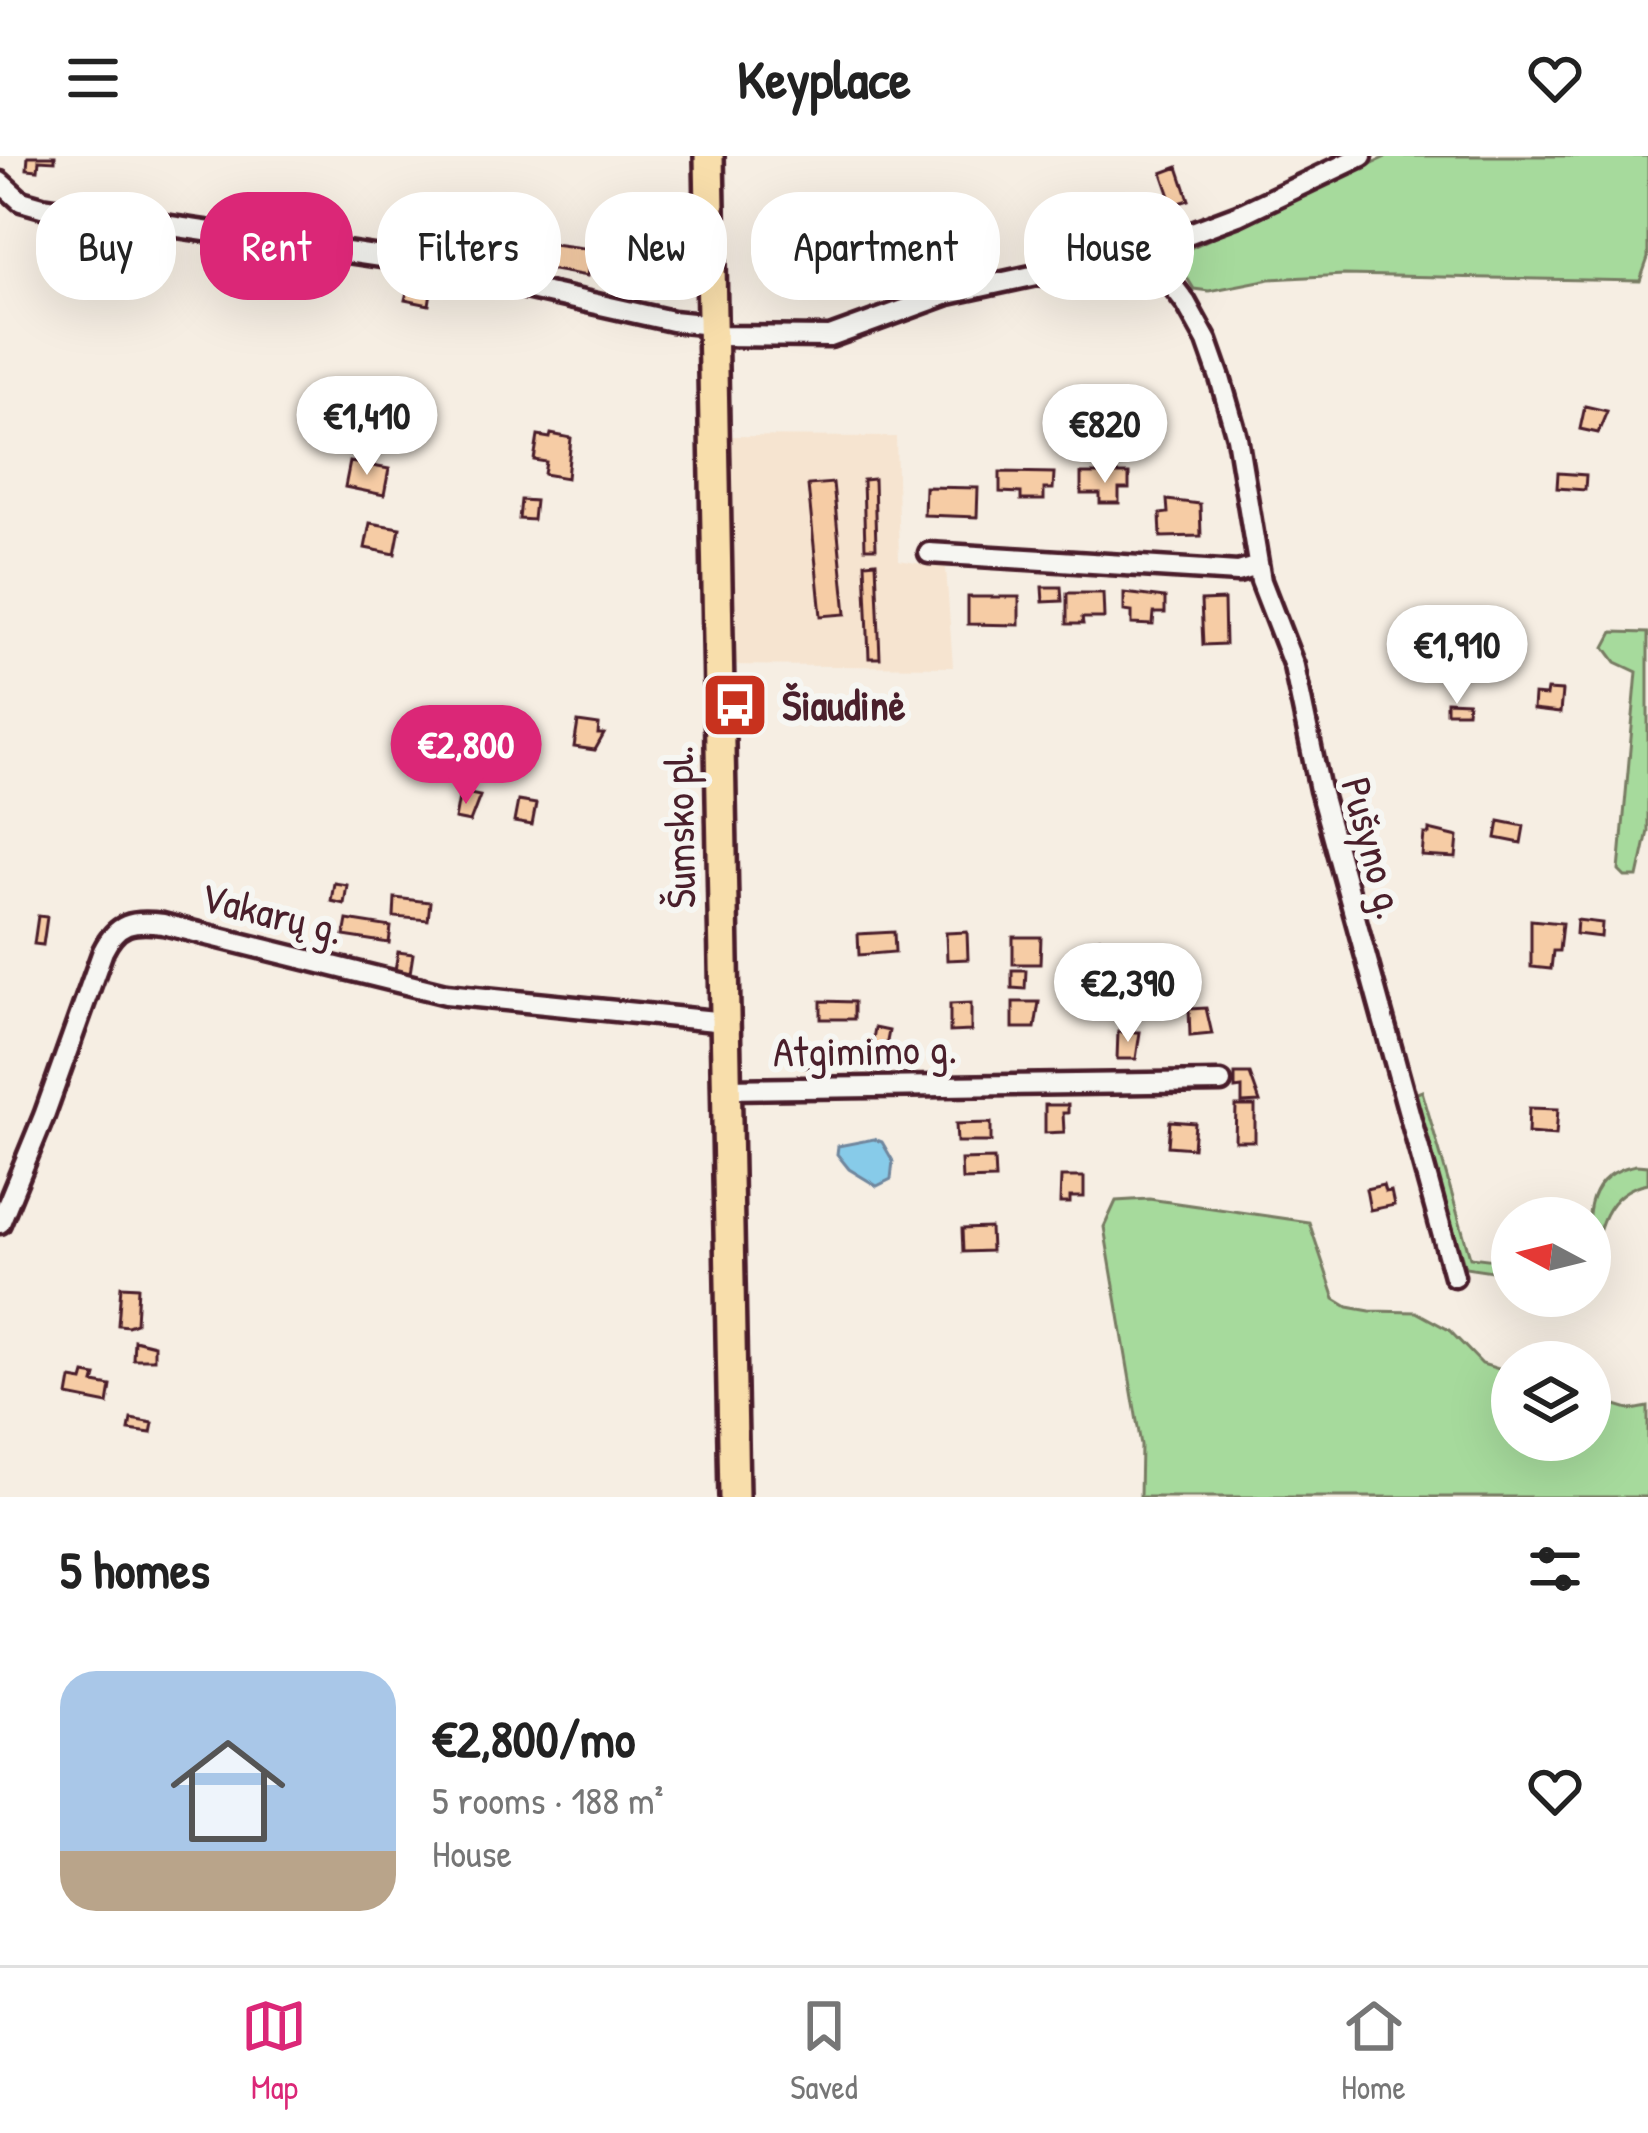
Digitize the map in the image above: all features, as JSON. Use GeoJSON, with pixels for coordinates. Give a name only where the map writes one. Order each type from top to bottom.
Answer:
{"type":"FeatureCollection","features":[{"type":"Feature","properties":{"kind":"main road","name":"Šumsko pl."},"geometry":{"type":"LineString","coordinates":[[709,156],[734,1497]]}},
{"type":"Feature","properties":{"kind":"street"},"geometry":{"type":"LineString","coordinates":[[1194,232],[1363,156]]}},
{"type":"Feature","properties":{"kind":"street"},"geometry":{"type":"LineString","coordinates":[[0,182],[21,201],[42,207],[401,260],[712,331],[830,337],[948,294],[1024,278]]}},
{"type":"Feature","properties":{"kind":"street","name":"Pušyno g."},"geometry":{"type":"LineString","coordinates":[[1181,300],[1207,341],[1237,437],[1258,566],[1294,666],[1320,790],[1454,1276]]}},
{"type":"Feature","properties":{"kind":"street"},"geometry":{"type":"LineString","coordinates":[[929,554],[1238,572],[1258,566]]}},
{"type":"Feature","properties":{"kind":"street","name":"Vakarų g."},"geometry":{"type":"LineString","coordinates":[[0,1223],[103,951],[112,933],[130,922],[163,924],[446,994],[725,1022]]}},
{"type":"Feature","properties":{"kind":"street","name":"Atgimimo g."},"geometry":{"type":"LineString","coordinates":[[726,1088],[1221,1082]]}},
{"type":"Feature","properties":{"kind":"shaded area"},"geometry":{"type":"Polygon","coordinates":[[[721,436],[896,437],[899,560],[946,568],[953,667],[724,665],[721,436]]]}},
{"type":"Feature","properties":{"kind":"green space"},"geometry":{"type":"Polygon","coordinates":[[[1388,156],[1648,156],[1648,258],[1640,281],[1344,275],[1270,279],[1209,291],[1194,289],[1194,246],[1388,156]]]}},
{"type":"Feature","properties":{"kind":"green space"},"geometry":{"type":"Polygon","coordinates":[[[1613,632],[1648,633],[1648,831],[1638,877],[1625,877],[1619,871],[1637,672],[1616,662],[1605,647],[1613,632]]]}},
{"type":"Feature","properties":{"kind":"green space"},"geometry":{"type":"Polygon","coordinates":[[[1422,1091],[1470,1257],[1491,1260],[1491,1271],[1465,1267],[1412,1095],[1422,1091]]]}},
{"type":"Feature","properties":{"kind":"green space"},"geometry":{"type":"Polygon","coordinates":[[[1648,1166],[1648,1183],[1631,1188],[1611,1206],[1611,1197],[1593,1197],[1616,1171],[1648,1166]]]}},
{"type":"Feature","properties":{"kind":"green space"},"geometry":{"type":"Polygon","coordinates":[[[1149,1199],[1309,1222],[1335,1299],[1370,1311],[1416,1312],[1449,1330],[1482,1364],[1491,1367],[1491,1461],[1611,1461],[1611,1404],[1632,1410],[1648,1407],[1648,1497],[1140,1497],[1141,1445],[1104,1227],[1116,1201],[1149,1199]]]}},
{"type":"Feature","properties":{"kind":"water"},"geometry":{"type":"Polygon","coordinates":[[[874,1139],[882,1142],[893,1161],[891,1179],[877,1186],[849,1169],[837,1154],[838,1146],[874,1139]]]}},
{"type":"Feature","properties":{"kind":"building"},"geometry":{"type":"Polygon","coordinates":[[[28,156],[55,156],[55,161],[39,160],[38,170],[27,169],[28,156]]]}},
{"type":"Feature","properties":{"kind":"building"},"geometry":{"type":"Polygon","coordinates":[[[1178,167],[1186,192],[1169,192],[1162,173],[1178,167]]]}},
{"type":"Feature","properties":{"kind":"building"},"geometry":{"type":"Polygon","coordinates":[[[561,245],[585,248],[585,276],[561,271],[561,245]]]}},
{"type":"Feature","properties":{"kind":"building"},"geometry":{"type":"Polygon","coordinates":[[[1585,406],[1607,411],[1598,433],[1580,429],[1585,406]]]}},
{"type":"Feature","properties":{"kind":"building"},"geometry":{"type":"Polygon","coordinates":[[[551,434],[571,438],[567,478],[544,474],[546,462],[534,460],[538,436],[550,438],[551,434]]]}},
{"type":"Feature","properties":{"kind":"building"},"geometry":{"type":"Polygon","coordinates":[[[350,462],[389,469],[384,495],[345,487],[350,462]]]}},
{"type":"Feature","properties":{"kind":"building"},"geometry":{"type":"Polygon","coordinates":[[[1000,472],[1054,473],[1053,489],[1044,489],[1044,500],[1021,500],[1021,493],[1000,492],[1000,472]]]}},
{"type":"Feature","properties":{"kind":"building"},"geometry":{"type":"Polygon","coordinates":[[[1558,473],[1586,475],[1585,490],[1557,488],[1558,473]]]}},
{"type":"Feature","properties":{"kind":"building"},"geometry":{"type":"Polygon","coordinates":[[[1081,474],[1129,474],[1129,489],[1119,489],[1119,503],[1100,503],[1100,494],[1081,494],[1081,474]]]}},
{"type":"Feature","properties":{"kind":"building"},"geometry":{"type":"Polygon","coordinates":[[[874,479],[876,548],[865,548],[863,480],[874,479]]]}},
{"type":"Feature","properties":{"kind":"building"},"geometry":{"type":"Polygon","coordinates":[[[833,483],[846,614],[821,616],[808,485],[833,483]]]}},
{"type":"Feature","properties":{"kind":"building"},"geometry":{"type":"Polygon","coordinates":[[[925,487],[978,488],[977,517],[924,515],[925,487]]]}},
{"type":"Feature","properties":{"kind":"building"},"geometry":{"type":"Polygon","coordinates":[[[521,500],[535,501],[533,520],[519,519],[521,500]]]}},
{"type":"Feature","properties":{"kind":"building"},"geometry":{"type":"Polygon","coordinates":[[[1167,500],[1200,504],[1201,536],[1161,537],[1160,514],[1168,513],[1167,500]]]}},
{"type":"Feature","properties":{"kind":"building"},"geometry":{"type":"Polygon","coordinates":[[[370,523],[400,528],[395,554],[365,548],[370,523]]]}},
{"type":"Feature","properties":{"kind":"building"},"geometry":{"type":"Polygon","coordinates":[[[876,562],[880,658],[869,658],[865,563],[876,562]]]}},
{"type":"Feature","properties":{"kind":"building"},"geometry":{"type":"Polygon","coordinates":[[[1042,587],[1061,587],[1062,601],[1043,602],[1042,587]]]}},
{"type":"Feature","properties":{"kind":"building"},"geometry":{"type":"Polygon","coordinates":[[[1067,593],[1103,593],[1104,618],[1067,624],[1067,593]]]}},
{"type":"Feature","properties":{"kind":"building"},"geometry":{"type":"Polygon","coordinates":[[[1124,593],[1165,598],[1165,613],[1154,613],[1153,625],[1132,624],[1132,612],[1124,611],[1124,593]]]}},
{"type":"Feature","properties":{"kind":"building"},"geometry":{"type":"Polygon","coordinates":[[[968,597],[1019,597],[1019,625],[968,624],[968,597]]]}},
{"type":"Feature","properties":{"kind":"building"},"geometry":{"type":"Polygon","coordinates":[[[1224,600],[1225,644],[1203,645],[1201,601],[1224,600]]]}},
{"type":"Feature","properties":{"kind":"building"},"geometry":{"type":"Polygon","coordinates":[[[1407,638],[1426,639],[1423,674],[1400,672],[1407,638]]]}},
{"type":"Feature","properties":{"kind":"building"},"geometry":{"type":"Polygon","coordinates":[[[1547,690],[1562,691],[1560,713],[1533,710],[1534,695],[1546,696],[1547,690]]]}},
{"type":"Feature","properties":{"kind":"building"},"geometry":{"type":"Polygon","coordinates":[[[1446,701],[1468,702],[1467,712],[1446,712],[1446,701]]]}},
{"type":"Feature","properties":{"kind":"building"},"geometry":{"type":"Polygon","coordinates":[[[578,722],[599,725],[598,734],[604,734],[595,750],[574,747],[578,722]]]}},
{"type":"Feature","properties":{"kind":"building"},"geometry":{"type":"Polygon","coordinates":[[[460,792],[480,796],[470,822],[455,819],[460,792]]]}},
{"type":"Feature","properties":{"kind":"building"},"geometry":{"type":"Polygon","coordinates":[[[518,801],[536,804],[532,825],[514,822],[518,801]]]}},
{"type":"Feature","properties":{"kind":"building"},"geometry":{"type":"Polygon","coordinates":[[[1499,821],[1524,826],[1521,843],[1496,838],[1499,821]]]}},
{"type":"Feature","properties":{"kind":"building"},"geometry":{"type":"Polygon","coordinates":[[[1429,830],[1458,837],[1456,858],[1422,856],[1424,834],[1429,830]]]}},
{"type":"Feature","properties":{"kind":"building"},"geometry":{"type":"Polygon","coordinates":[[[334,883],[347,885],[344,904],[331,901],[334,883]]]}},
{"type":"Feature","properties":{"kind":"building"},"geometry":{"type":"Polygon","coordinates":[[[395,898],[430,902],[428,920],[394,917],[395,898]]]}},
{"type":"Feature","properties":{"kind":"building"},"geometry":{"type":"Polygon","coordinates":[[[38,916],[47,917],[43,945],[34,944],[38,916]]]}},
{"type":"Feature","properties":{"kind":"building"},"geometry":{"type":"Polygon","coordinates":[[[347,920],[391,927],[389,943],[344,936],[347,920]]]}},
{"type":"Feature","properties":{"kind":"building"},"geometry":{"type":"Polygon","coordinates":[[[1531,920],[1562,923],[1551,969],[1531,967],[1531,920]]]}},
{"type":"Feature","properties":{"kind":"building"},"geometry":{"type":"Polygon","coordinates":[[[1577,920],[1602,923],[1601,937],[1576,934],[1577,920]]]}},
{"type":"Feature","properties":{"kind":"building"},"geometry":{"type":"Polygon","coordinates":[[[894,932],[895,952],[859,955],[858,934],[894,932]]]}},
{"type":"Feature","properties":{"kind":"building"},"geometry":{"type":"Polygon","coordinates":[[[967,932],[968,959],[947,960],[946,933],[967,932]]]}},
{"type":"Feature","properties":{"kind":"building"},"geometry":{"type":"Polygon","coordinates":[[[1013,937],[1041,937],[1040,964],[1013,964],[1013,937]]]}},
{"type":"Feature","properties":{"kind":"building"},"geometry":{"type":"Polygon","coordinates":[[[1100,938],[1118,939],[1121,966],[1099,965],[1100,938]]]}},
{"type":"Feature","properties":{"kind":"building"},"geometry":{"type":"Polygon","coordinates":[[[398,952],[413,954],[410,973],[395,971],[398,952]]]}},
{"type":"Feature","properties":{"kind":"building"},"geometry":{"type":"Polygon","coordinates":[[[1012,970],[1026,970],[1025,989],[1012,988],[1012,970]]]}},
{"type":"Feature","properties":{"kind":"building"},"geometry":{"type":"Polygon","coordinates":[[[821,1001],[854,1002],[854,1019],[821,1019],[821,1001]]]}},
{"type":"Feature","properties":{"kind":"building"},"geometry":{"type":"Polygon","coordinates":[[[1013,1002],[1039,1002],[1035,1028],[1013,1028],[1013,1002]]]}},
{"type":"Feature","properties":{"kind":"building"},"geometry":{"type":"Polygon","coordinates":[[[971,1003],[971,1031],[950,1032],[950,1004],[971,1003]]]}},
{"type":"Feature","properties":{"kind":"building"},"geometry":{"type":"Polygon","coordinates":[[[1206,1008],[1212,1034],[1190,1036],[1189,1009],[1206,1008]]]}},
{"type":"Feature","properties":{"kind":"building"},"geometry":{"type":"Polygon","coordinates":[[[875,1028],[889,1031],[885,1052],[871,1050],[875,1028]]]}},
{"type":"Feature","properties":{"kind":"building"},"geometry":{"type":"Polygon","coordinates":[[[1118,1032],[1140,1032],[1136,1059],[1117,1059],[1118,1032]]]}},
{"type":"Feature","properties":{"kind":"building"},"geometry":{"type":"Polygon","coordinates":[[[805,1051],[824,1051],[824,1067],[805,1067],[805,1051]]]}},
{"type":"Feature","properties":{"kind":"building"},"geometry":{"type":"Polygon","coordinates":[[[1235,1074],[1250,1074],[1260,1102],[1242,1103],[1235,1074]]]}},
{"type":"Feature","properties":{"kind":"building"},"geometry":{"type":"Polygon","coordinates":[[[1045,1105],[1068,1105],[1068,1113],[1063,1113],[1064,1132],[1045,1133],[1045,1105]]]}},
{"type":"Feature","properties":{"kind":"building"},"geometry":{"type":"Polygon","coordinates":[[[1236,1106],[1255,1106],[1255,1141],[1235,1141],[1236,1106]]]}},
{"type":"Feature","properties":{"kind":"building"},"geometry":{"type":"Polygon","coordinates":[[[1529,1108],[1558,1109],[1556,1135],[1528,1133],[1529,1108]]]}},
{"type":"Feature","properties":{"kind":"building"},"geometry":{"type":"Polygon","coordinates":[[[1170,1121],[1195,1123],[1193,1148],[1168,1146],[1170,1121]]]}},
{"type":"Feature","properties":{"kind":"building"},"geometry":{"type":"Polygon","coordinates":[[[991,1123],[991,1142],[957,1142],[956,1124],[991,1123]]]}},
{"type":"Feature","properties":{"kind":"building"},"geometry":{"type":"Polygon","coordinates":[[[994,1159],[995,1179],[962,1180],[961,1160],[994,1159]]]}},
{"type":"Feature","properties":{"kind":"building"},"geometry":{"type":"Polygon","coordinates":[[[1061,1177],[1084,1177],[1084,1197],[1060,1203],[1061,1177]]]}},
{"type":"Feature","properties":{"kind":"building"},"geometry":{"type":"Polygon","coordinates":[[[1383,1185],[1385,1192],[1391,1191],[1394,1205],[1370,1210],[1366,1189],[1383,1185]]]}},
{"type":"Feature","properties":{"kind":"building"},"geometry":{"type":"Polygon","coordinates":[[[990,1228],[991,1251],[963,1252],[962,1229],[990,1228]]]}},
{"type":"Feature","properties":{"kind":"building"},"geometry":{"type":"Polygon","coordinates":[[[121,1286],[138,1287],[136,1323],[128,1326],[118,1325],[121,1286]]]}},
{"type":"Feature","properties":{"kind":"building"},"geometry":{"type":"Polygon","coordinates":[[[134,1340],[154,1345],[154,1359],[133,1359],[134,1340]]]}},
{"type":"Feature","properties":{"kind":"building"},"geometry":{"type":"Polygon","coordinates":[[[85,1374],[96,1376],[94,1383],[111,1386],[108,1404],[68,1396],[71,1379],[83,1381],[85,1374]]]}},
{"type":"Feature","properties":{"kind":"building"},"geometry":{"type":"Polygon","coordinates":[[[131,1419],[153,1423],[151,1433],[129,1430],[131,1419]]]}},
{"type":"Feature","properties":{"kind":"place","name":"Šiaudinė"},"geometry":{"type":"Point","coordinates":[735,705]}}]}
